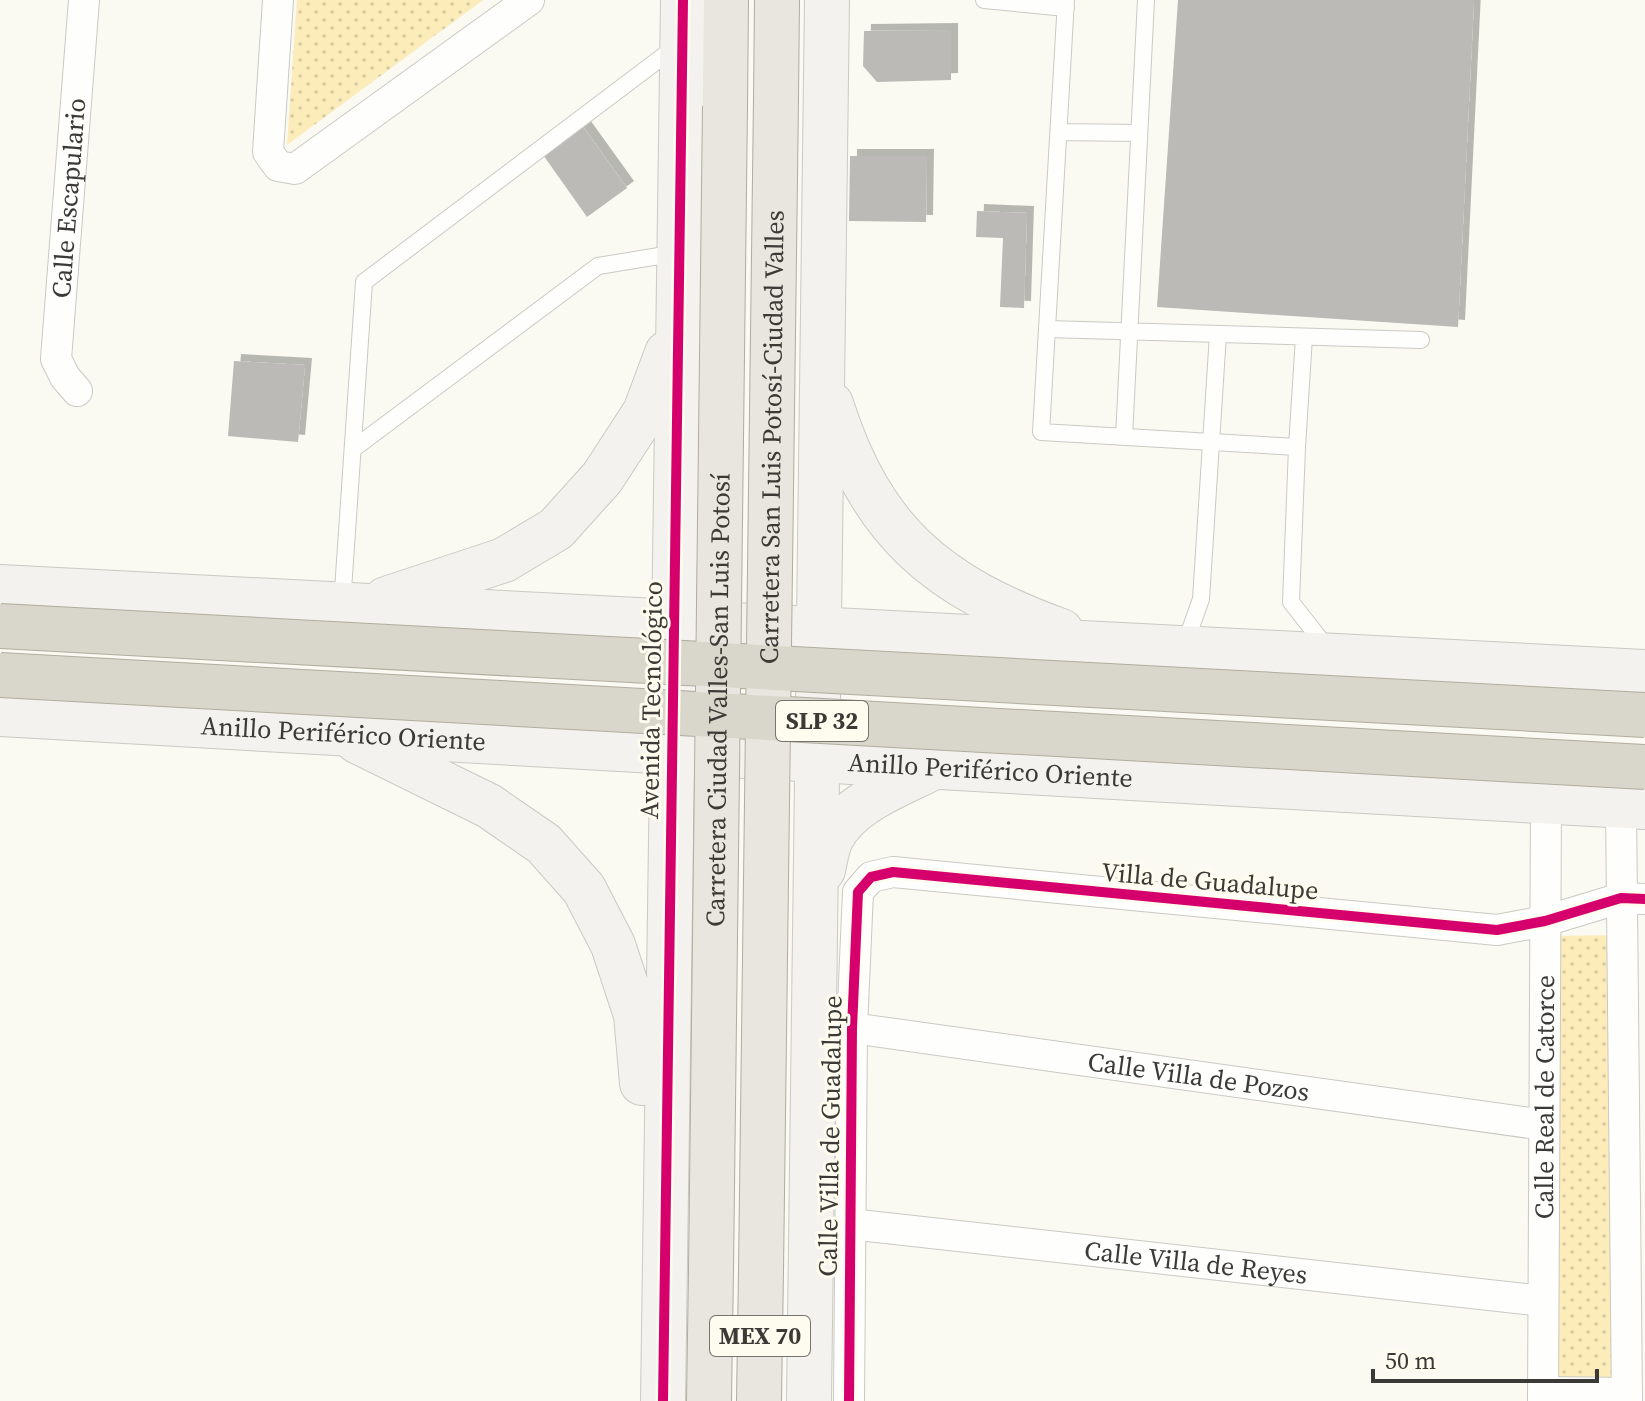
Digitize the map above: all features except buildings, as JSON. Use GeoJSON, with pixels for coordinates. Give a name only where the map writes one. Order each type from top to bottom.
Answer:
{"type":"FeatureCollection","features":[{"type":"Feature","properties":{"kind":"highway","name":"SLP 32"},"geometry":{"type":"LineString","coordinates":[[0,626],[1645,715]]}},
{"type":"Feature","properties":{"kind":"highway","name":"Anillo Periférico Oriente"},"geometry":{"type":"LineString","coordinates":[[0,675],[1645,767]]}},
{"type":"Feature","properties":{"kind":"main road","name":"Carretera Ciudad Valles-San Luis Potosí"},"geometry":{"type":"LineString","coordinates":[[709,1401],[726,0]]}},
{"type":"Feature","properties":{"kind":"main road","name":"Carretera San Luis Potosí-Ciudad Valles"},"geometry":{"type":"LineString","coordinates":[[759,1401],[777,0]]}},
{"type":"Feature","properties":{"kind":"street","name":"Calle Escapulario"},"geometry":{"type":"LineString","coordinates":[[77,391],[56,359],[84,0]]}},
{"type":"Feature","properties":{"kind":"street"},"geometry":{"type":"LineString","coordinates":[[278,0],[268,152],[278,166],[295,169],[529,0]]}},
{"type":"Feature","properties":{"kind":"street"},"geometry":{"type":"LineString","coordinates":[[810,1401],[827,0]]}},
{"type":"Feature","properties":{"kind":"street","name":"Avenida Tecnológico"},"geometry":{"type":"LineString","coordinates":[[663,1401],[682,21]]}},
{"type":"Feature","properties":{"kind":"street"},"geometry":{"type":"LineString","coordinates":[[354,606],[504,560],[556,529],[602,478],[645,412],[678,325]]}},
{"type":"Feature","properties":{"kind":"street"},"geometry":{"type":"LineString","coordinates":[[822,378],[844,445],[881,513],[916,552],[944,574],[989,601],[1098,644]]}},
{"type":"Feature","properties":{"kind":"street"},"geometry":{"type":"LineString","coordinates":[[676,456],[707,496],[727,507],[750,512],[774,509],[795,498],[811,482],[821,461]]}},
{"type":"Feature","properties":{"kind":"street"},"geometry":{"type":"LineString","coordinates":[[0,587],[1645,672]]}},
{"type":"Feature","properties":{"kind":"street"},"geometry":{"type":"LineString","coordinates":[[180,724],[204,716],[217,705],[230,681],[234,654],[230,637],[209,608],[181,597]]}},
{"type":"Feature","properties":{"kind":"street"},"geometry":{"type":"LineString","coordinates":[[1328,790],[1291,777],[1277,765],[1266,748],[1262,710],[1269,691],[1281,676],[1297,664],[1332,656]]}},
{"type":"Feature","properties":{"kind":"street","name":"Anillo Periférico Oriente"},"geometry":{"type":"LineString","coordinates":[[0,714],[1633,807]]}},
{"type":"Feature","properties":{"kind":"street"},"geometry":{"type":"LineString","coordinates":[[341,733],[489,806],[544,844],[584,889],[613,945],[636,1015],[649,1160],[665,1263]]}},
{"type":"Feature","properties":{"kind":"street"},"geometry":{"type":"LineString","coordinates":[[815,895],[831,840],[841,825],[880,795],[934,767]]}},
{"type":"Feature","properties":{"kind":"street","name":"Calle Real de Catorce"},"geometry":{"type":"LineString","coordinates":[[1546,802],[1543,1396],[1627,1397],[1635,1267],[1633,807]]}},
{"type":"Feature","properties":{"kind":"street"},"geometry":{"type":"LineString","coordinates":[[670,905],[699,866],[717,854],[739,849],[761,851],[781,860],[815,895]]}},
{"type":"Feature","properties":{"kind":"street","name":"Villa de Guadalupe"},"geometry":{"type":"LineString","coordinates":[[871,877],[893,872],[1497,930],[1633,898]]}},
{"type":"Feature","properties":{"kind":"street","name":"Calle Villa de Guadalupe"},"geometry":{"type":"LineString","coordinates":[[849,1401],[852,1028],[858,892],[871,877]]}},
{"type":"Feature","properties":{"kind":"street","name":"Calle Villa de Pozos"},"geometry":{"type":"LineString","coordinates":[[852,1028],[1544,1125]]}},
{"type":"Feature","properties":{"kind":"street","name":"Calle Villa de Reyes"},"geometry":{"type":"LineString","coordinates":[[850,1224],[1543,1301]]}},
{"type":"Feature","properties":{"kind":"lane"},"geometry":{"type":"LineString","coordinates":[[984,0],[1066,4],[1041,432],[1297,447]]}},
{"type":"Feature","properties":{"kind":"lane"},"geometry":{"type":"LineString","coordinates":[[1124,437],[1146,0]]}},
{"type":"Feature","properties":{"kind":"lane"},"geometry":{"type":"LineString","coordinates":[[354,606],[353,449],[364,282],[682,21]]}},
{"type":"Feature","properties":{"kind":"lane"},"geometry":{"type":"LineString","coordinates":[[1059,132],[1139,133]]}},
{"type":"Feature","properties":{"kind":"lane"},"geometry":{"type":"LineString","coordinates":[[353,449],[598,266],[679,253]]}},
{"type":"Feature","properties":{"kind":"lane"},"geometry":{"type":"LineString","coordinates":[[1048,329],[1421,340]]}},
{"type":"Feature","properties":{"kind":"lane"},"geometry":{"type":"LineString","coordinates":[[1183,648],[1201,599],[1218,334]]}},
{"type":"Feature","properties":{"kind":"lane"},"geometry":{"type":"LineString","coordinates":[[1304,337],[1291,602],[1332,656]]}},
{"type":"Feature","properties":{"kind":"shaded area"},"geometry":{"type":"Polygon","coordinates":[[[297,0],[483,0],[287,145],[297,0]]]}},
{"type":"Feature","properties":{"kind":"shaded area"},"geometry":{"type":"Polygon","coordinates":[[[1621,935],[1620,1401],[1552,1401],[1555,936],[1621,935]]]}},
{"type":"Feature","properties":{"kind":"cycle path"},"geometry":{"type":"LineString","coordinates":[[663,1401],[683,0]]}},
{"type":"Feature","properties":{"kind":"cycle path"},"geometry":{"type":"LineString","coordinates":[[849,1401],[852,1028],[858,892],[871,877],[893,872],[1497,930],[1545,921],[1621,898],[1645,899]]}}]}
